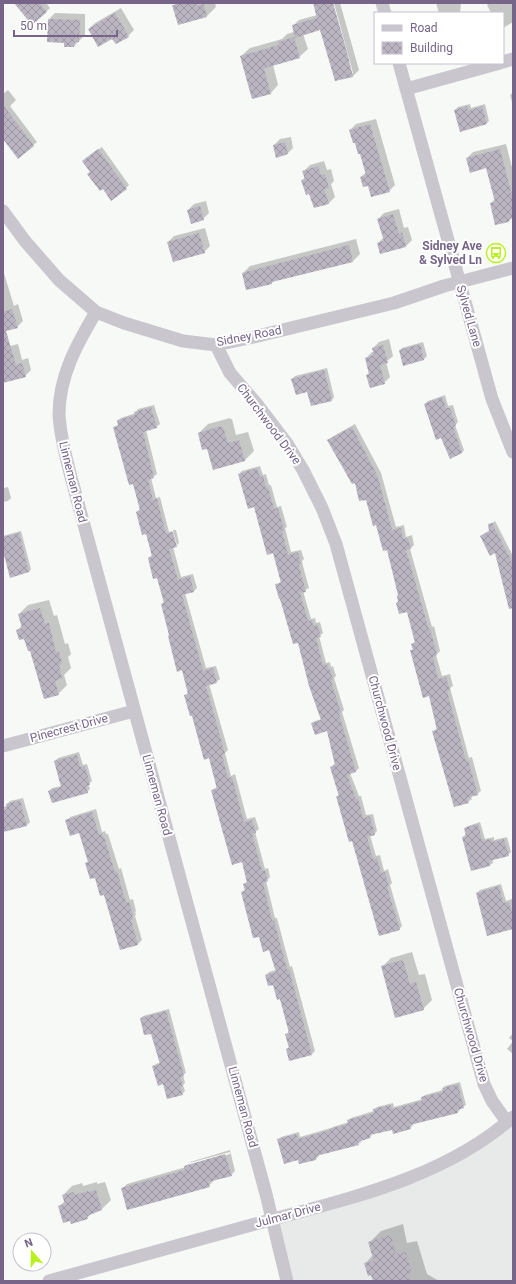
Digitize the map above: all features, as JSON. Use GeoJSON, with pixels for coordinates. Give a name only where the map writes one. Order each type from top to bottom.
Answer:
{"type":"FeatureCollection","features":[{"type":"Feature","properties":{"kind":"street","name":"Sylved Lane"},"geometry":{"type":"LineString","coordinates":[[398,64],[492,399],[513,452]]}},
{"type":"Feature","properties":{"kind":"street"},"geometry":{"type":"LineString","coordinates":[[406,89],[496,64]]}},
{"type":"Feature","properties":{"kind":"street","name":"Sidney Road"},"geometry":{"type":"LineString","coordinates":[[3,211],[59,280],[96,312],[124,323],[183,341],[216,345],[356,312],[513,268]]}},
{"type":"Feature","properties":{"kind":"street","name":"Linneman Road"},"geometry":{"type":"LineString","coordinates":[[96,312],[76,346],[66,372],[61,393],[59,414],[61,435],[71,478],[134,711],[262,1178],[287,1281]]}},
{"type":"Feature","properties":{"kind":"street","name":"Churchwood Drive"},"geometry":{"type":"LineString","coordinates":[[216,345],[230,373],[256,403],[288,445],[303,470],[322,508],[336,544],[484,1084],[492,1102],[510,1120]]}},
{"type":"Feature","properties":{"kind":"street","name":"Pinecrest Drive"},"geometry":{"type":"LineString","coordinates":[[3,746],[134,711]]}},
{"type":"Feature","properties":{"kind":"street","name":"Julmar Drive"},"geometry":{"type":"LineString","coordinates":[[49,1281],[362,1195],[431,1168],[480,1142],[510,1120]]}},
{"type":"Feature","properties":{"kind":"shaded area"},"geometry":{"type":"Polygon","coordinates":[[[513,1117],[513,1281],[288,1281],[272,1220],[431,1169],[513,1117]]]}},
{"type":"Feature","properties":{"kind":"building"},"geometry":{"type":"Polygon","coordinates":[[[14,3],[39,3],[47,12],[32,25],[14,3]]]}},
{"type":"Feature","properties":{"kind":"building"},"geometry":{"type":"Polygon","coordinates":[[[175,3],[196,3],[197,6],[204,4],[207,17],[178,25],[172,5],[175,5],[175,3]]]}},
{"type":"Feature","properties":{"kind":"building"},"geometry":{"type":"Polygon","coordinates":[[[313,3],[333,3],[353,77],[335,81],[320,30],[295,38],[292,25],[317,18],[313,3]]]}},
{"type":"Feature","properties":{"kind":"building"},"geometry":{"type":"Polygon","coordinates":[[[115,13],[129,37],[116,44],[112,39],[98,47],[88,29],[115,13]]]}},
{"type":"Feature","properties":{"kind":"building"},"geometry":{"type":"Polygon","coordinates":[[[48,19],[80,20],[79,42],[75,42],[74,47],[64,47],[64,43],[47,42],[48,19]]]}},
{"type":"Feature","properties":{"kind":"building"},"geometry":{"type":"Polygon","coordinates":[[[294,37],[300,58],[265,68],[271,94],[252,99],[240,56],[279,45],[278,42],[294,37]]]}},
{"type":"Feature","properties":{"kind":"building"},"geometry":{"type":"Polygon","coordinates":[[[3,105],[34,146],[18,159],[3,139],[3,105]]]}},
{"type":"Feature","properties":{"kind":"building"},"geometry":{"type":"Polygon","coordinates":[[[467,106],[468,111],[482,106],[487,124],[460,132],[454,110],[467,106]]]}},
{"type":"Feature","properties":{"kind":"building"},"geometry":{"type":"Polygon","coordinates":[[[370,124],[390,192],[371,197],[368,186],[363,187],[360,177],[366,175],[360,154],[358,154],[349,130],[370,124]]]}},
{"type":"Feature","properties":{"kind":"building"},"geometry":{"type":"Polygon","coordinates":[[[285,142],[288,154],[276,158],[273,145],[285,142]]]}},
{"type":"Feature","properties":{"kind":"building"},"geometry":{"type":"Polygon","coordinates":[[[98,149],[127,189],[111,201],[103,189],[100,191],[87,174],[90,172],[82,161],[98,149]]]}},
{"type":"Feature","properties":{"kind":"building"},"geometry":{"type":"Polygon","coordinates":[[[500,149],[513,199],[513,218],[509,219],[509,222],[495,225],[490,203],[495,202],[486,168],[470,173],[466,158],[500,149]]]}},
{"type":"Feature","properties":{"kind":"building"},"geometry":{"type":"Polygon","coordinates":[[[318,166],[321,175],[325,174],[329,188],[324,189],[329,204],[314,208],[309,194],[306,195],[301,180],[305,179],[302,171],[318,166]]]}},
{"type":"Feature","properties":{"kind":"building"},"geometry":{"type":"Polygon","coordinates":[[[200,206],[204,220],[191,224],[187,210],[200,206]]]}},
{"type":"Feature","properties":{"kind":"building"},"geometry":{"type":"Polygon","coordinates":[[[393,214],[399,234],[402,232],[406,247],[380,254],[377,243],[384,241],[377,219],[393,214]]]}},
{"type":"Feature","properties":{"kind":"building"},"geometry":{"type":"Polygon","coordinates":[[[199,233],[205,253],[173,262],[167,242],[199,233]]]}},
{"type":"Feature","properties":{"kind":"building"},"geometry":{"type":"Polygon","coordinates":[[[349,245],[353,262],[246,290],[242,273],[349,245]]]}},
{"type":"Feature","properties":{"kind":"building"},"geometry":{"type":"Polygon","coordinates":[[[12,309],[18,328],[6,331],[16,365],[22,363],[26,377],[3,383],[3,312],[12,309]]]}},
{"type":"Feature","properties":{"kind":"building"},"geometry":{"type":"Polygon","coordinates":[[[420,344],[424,360],[403,366],[399,350],[420,344]]]}},
{"type":"Feature","properties":{"kind":"building"},"geometry":{"type":"Polygon","coordinates":[[[383,345],[388,363],[380,365],[385,384],[370,388],[366,375],[369,374],[365,358],[374,355],[372,348],[383,345]]]}},
{"type":"Feature","properties":{"kind":"building"},"geometry":{"type":"Polygon","coordinates":[[[324,370],[332,401],[311,406],[307,392],[296,395],[291,379],[324,370]]]}},
{"type":"Feature","properties":{"kind":"building"},"geometry":{"type":"Polygon","coordinates":[[[442,397],[446,408],[450,408],[456,426],[453,427],[462,453],[450,459],[441,438],[436,440],[424,404],[442,397]]]}},
{"type":"Feature","properties":{"kind":"building"},"geometry":{"type":"Polygon","coordinates":[[[151,407],[157,428],[143,432],[154,478],[148,480],[153,500],[157,499],[166,534],[173,532],[177,547],[169,549],[178,580],[190,576],[194,592],[182,595],[203,671],[213,668],[217,683],[206,686],[225,754],[222,755],[228,778],[232,777],[244,822],[252,820],[256,833],[252,834],[262,871],[265,871],[268,881],[263,883],[272,921],[274,920],[287,969],[289,969],[312,1055],[289,1061],[286,1049],[289,1048],[285,1034],[289,1033],[280,999],[277,1000],[273,985],[268,986],[265,975],[276,972],[269,950],[263,952],[259,937],[253,938],[241,892],[245,891],[243,884],[247,883],[242,862],[232,865],[211,790],[217,789],[209,758],[204,760],[192,716],[190,716],[184,695],[188,694],[182,670],[177,672],[161,604],[164,603],[157,578],[153,579],[148,558],[152,556],[146,534],[142,535],[136,512],[140,510],[133,484],[129,485],[113,427],[118,426],[117,420],[135,415],[134,412],[151,407]]]}},
{"type":"Feature","properties":{"kind":"building"},"geometry":{"type":"Polygon","coordinates":[[[221,426],[223,427],[228,443],[239,440],[245,461],[213,470],[207,449],[202,450],[198,433],[221,426]]]}},
{"type":"Feature","properties":{"kind":"building"},"geometry":{"type":"Polygon","coordinates":[[[352,427],[378,477],[392,530],[401,528],[403,539],[408,538],[411,549],[406,550],[437,655],[433,657],[438,679],[446,677],[450,690],[447,691],[466,761],[468,760],[478,795],[467,798],[469,803],[454,807],[432,731],[437,730],[429,696],[423,698],[410,650],[413,650],[411,644],[415,643],[407,612],[399,614],[396,603],[398,602],[398,595],[387,550],[383,551],[376,525],[373,526],[366,500],[359,501],[355,483],[352,484],[327,440],[352,427]]]}},
{"type":"Feature","properties":{"kind":"building"},"geometry":{"type":"Polygon","coordinates":[[[257,468],[260,477],[263,476],[266,488],[268,487],[274,509],[278,508],[284,530],[282,531],[288,555],[298,552],[301,563],[299,564],[300,570],[306,592],[300,593],[308,621],[312,620],[313,626],[317,624],[321,637],[316,638],[323,665],[327,664],[328,669],[330,669],[333,680],[331,681],[341,713],[339,714],[356,772],[347,775],[356,799],[358,798],[363,818],[370,816],[375,835],[367,837],[373,859],[377,858],[381,873],[385,872],[389,887],[387,887],[400,930],[379,936],[352,841],[349,842],[336,796],[339,796],[330,767],[335,765],[327,731],[315,735],[311,723],[321,720],[309,686],[298,643],[293,644],[279,599],[275,584],[281,583],[273,553],[267,555],[254,507],[248,509],[238,474],[257,468]]]}},
{"type":"Feature","properties":{"kind":"building"},"geometry":{"type":"Polygon","coordinates":[[[492,523],[513,564],[513,608],[509,609],[495,553],[490,556],[480,536],[489,531],[488,524],[492,523]]]}},
{"type":"Feature","properties":{"kind":"building"},"geometry":{"type":"Polygon","coordinates":[[[19,533],[29,572],[10,578],[3,551],[3,537],[19,533]]]}},
{"type":"Feature","properties":{"kind":"building"},"geometry":{"type":"Polygon","coordinates":[[[40,608],[45,624],[49,623],[56,652],[59,651],[62,664],[59,665],[62,678],[55,681],[59,695],[44,699],[30,651],[28,651],[24,639],[19,640],[16,630],[22,628],[18,614],[40,608]]]}},
{"type":"Feature","properties":{"kind":"building"},"geometry":{"type":"Polygon","coordinates":[[[77,755],[80,767],[85,766],[90,785],[86,786],[88,793],[52,803],[48,791],[61,787],[54,761],[77,755]]]}},
{"type":"Feature","properties":{"kind":"building"},"geometry":{"type":"Polygon","coordinates":[[[20,800],[27,826],[3,832],[3,810],[7,809],[6,804],[20,800]]]}},
{"type":"Feature","properties":{"kind":"building"},"geometry":{"type":"Polygon","coordinates":[[[92,812],[99,835],[102,834],[104,837],[115,872],[117,871],[126,903],[129,902],[133,915],[133,919],[131,920],[138,945],[120,950],[104,895],[100,896],[95,878],[90,879],[85,863],[88,862],[79,833],[70,836],[65,820],[92,812]]]}},
{"type":"Feature","properties":{"kind":"building"},"geometry":{"type":"Polygon","coordinates":[[[478,824],[482,841],[491,839],[492,842],[504,839],[509,856],[489,861],[490,866],[471,871],[462,837],[466,836],[464,828],[478,824]]]}},
{"type":"Feature","properties":{"kind":"building"},"geometry":{"type":"Polygon","coordinates":[[[499,886],[503,903],[509,902],[513,917],[513,929],[487,936],[476,893],[499,886]]]}},
{"type":"Feature","properties":{"kind":"building"},"geometry":{"type":"Polygon","coordinates":[[[403,960],[410,984],[416,982],[424,1010],[395,1018],[381,966],[403,960]]]}},
{"type":"Feature","properties":{"kind":"building"},"geometry":{"type":"Polygon","coordinates":[[[166,1011],[184,1076],[180,1077],[183,1086],[180,1087],[183,1095],[167,1099],[163,1084],[158,1086],[152,1066],[160,1064],[151,1034],[144,1035],[140,1018],[166,1011]]]}},
{"type":"Feature","properties":{"kind":"building"},"geometry":{"type":"Polygon","coordinates":[[[458,1084],[464,1108],[457,1110],[458,1113],[410,1125],[411,1129],[393,1134],[392,1130],[370,1135],[370,1138],[358,1142],[359,1145],[316,1156],[316,1160],[299,1164],[298,1160],[284,1164],[277,1139],[296,1134],[298,1139],[330,1130],[329,1129],[348,1124],[347,1120],[374,1113],[373,1109],[390,1105],[392,1109],[422,1101],[421,1097],[443,1092],[442,1088],[458,1084]]]}},
{"type":"Feature","properties":{"kind":"building"},"geometry":{"type":"Polygon","coordinates":[[[225,1154],[232,1176],[208,1182],[210,1187],[127,1210],[121,1188],[185,1170],[184,1166],[225,1154]]]}},
{"type":"Feature","properties":{"kind":"building"},"geometry":{"type":"Polygon","coordinates":[[[96,1190],[102,1210],[87,1216],[88,1219],[71,1224],[70,1221],[63,1223],[58,1206],[65,1204],[62,1195],[74,1192],[74,1195],[96,1190]]]}},
{"type":"Feature","properties":{"kind":"building"},"geometry":{"type":"Polygon","coordinates":[[[391,1235],[396,1254],[406,1252],[412,1273],[408,1274],[410,1281],[373,1281],[371,1275],[368,1276],[364,1263],[374,1261],[368,1242],[391,1235]]]}},
{"type":"Feature","properties":{"kind":"place","name":"Sidney Ave & Sylved Ln"},"geometry":{"type":"Point","coordinates":[496,253]}}]}
